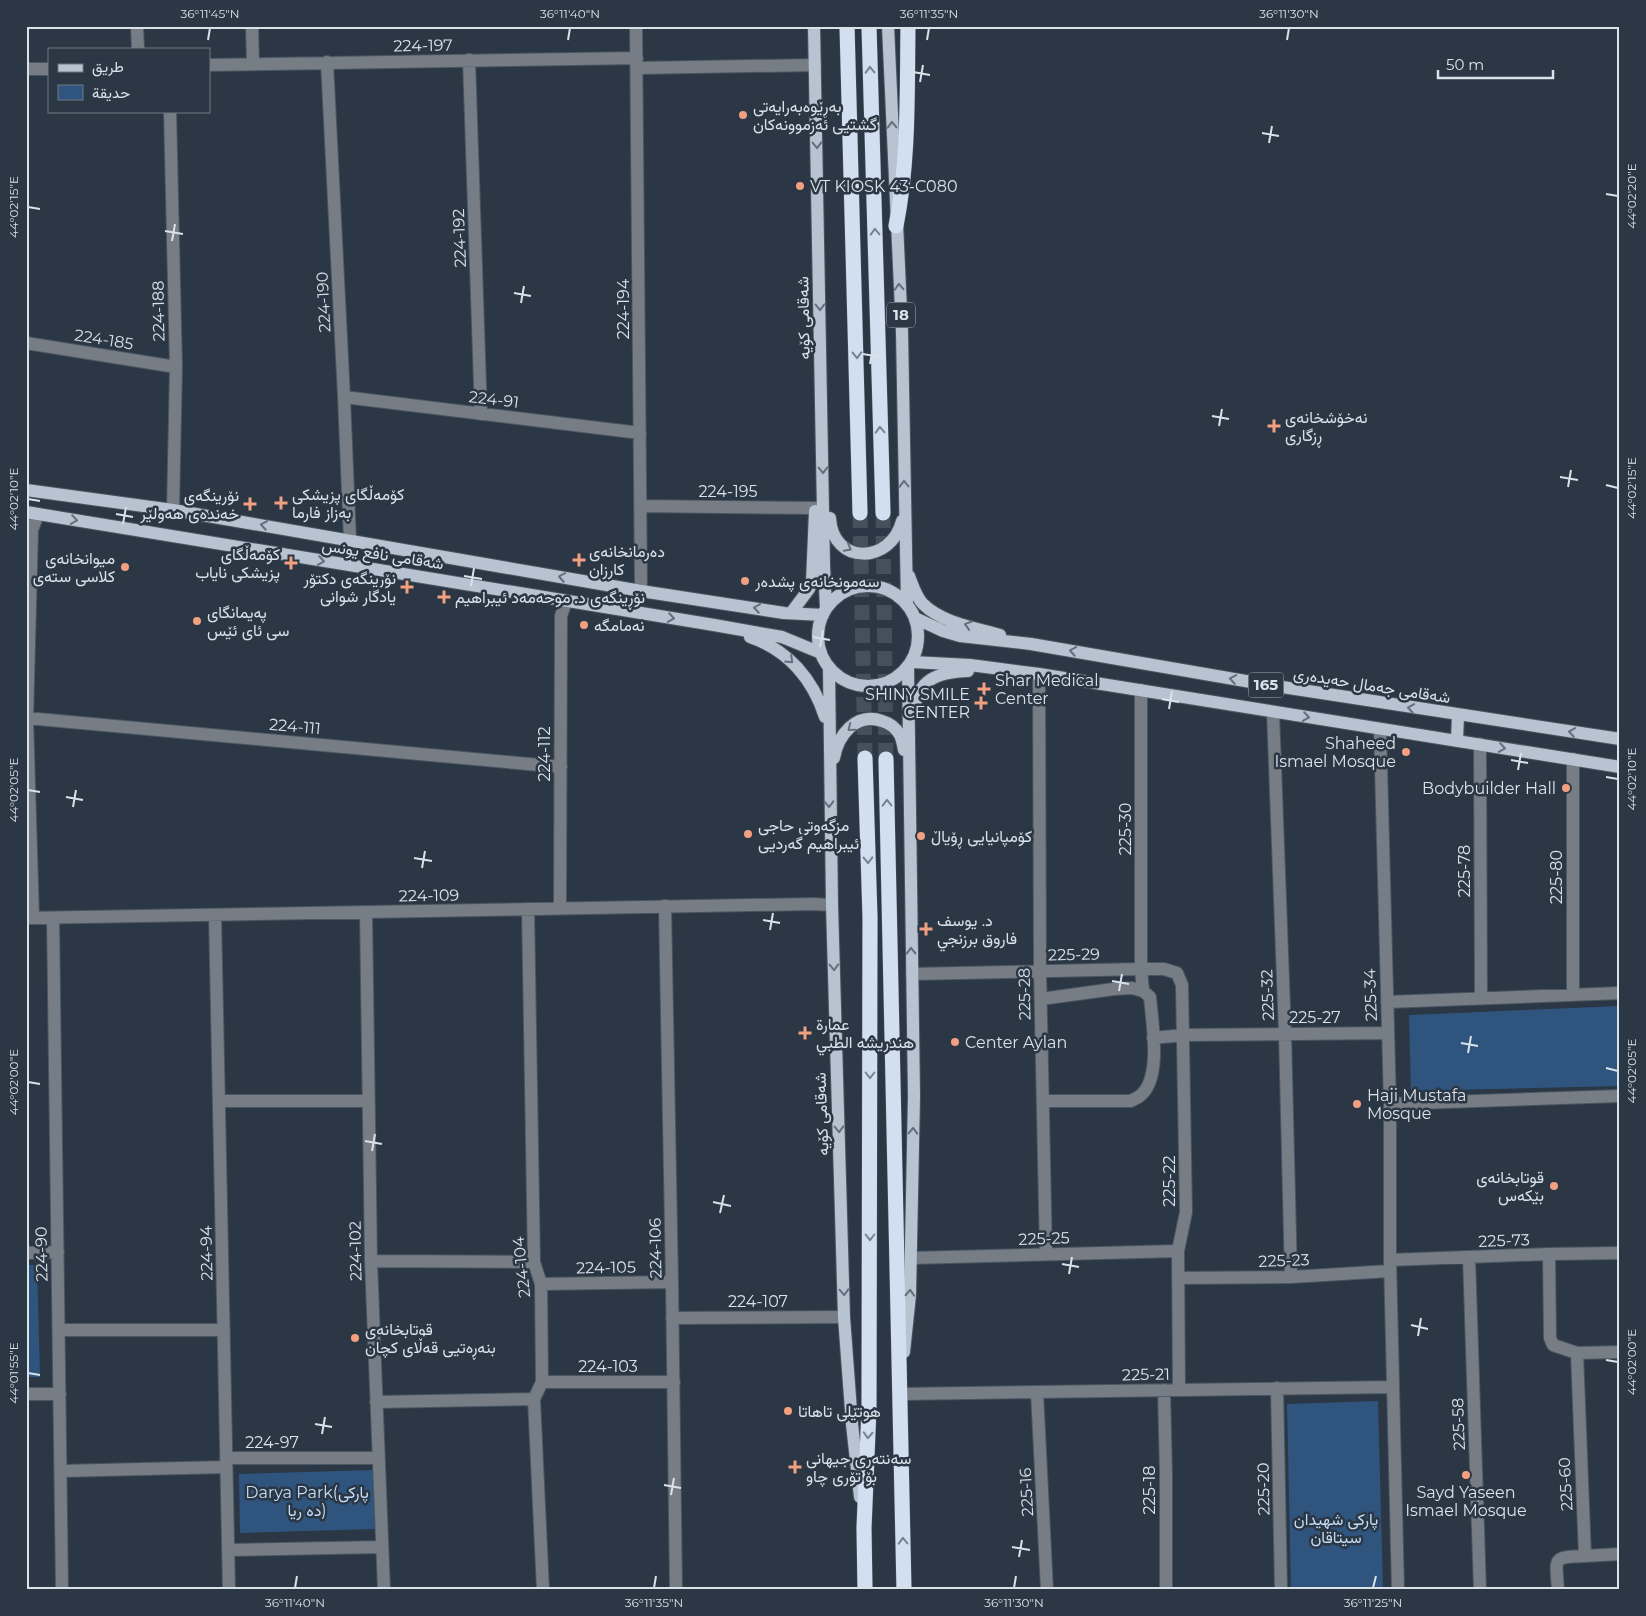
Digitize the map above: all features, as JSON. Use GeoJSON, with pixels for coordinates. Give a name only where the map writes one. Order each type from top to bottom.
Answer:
{"type":"FeatureCollection","features":[{"type":"Feature","properties":{"kind":"highway"},"geometry":{"type":"LineString","coordinates":[[847,26],[860,513]]}},
{"type":"Feature","properties":{"kind":"highway"},"geometry":{"type":"LineString","coordinates":[[869,26],[883,513]]}},
{"type":"Feature","properties":{"kind":"highway"},"geometry":{"type":"LineString","coordinates":[[896,226],[903,187],[907,146],[908,26]]}},
{"type":"Feature","properties":{"kind":"highway","name":"شەقامی کۆیە"},"geometry":{"type":"LineString","coordinates":[[865,758],[870,917],[870,1408],[864,1528],[865,1590]]}},
{"type":"Feature","properties":{"kind":"highway"},"geometry":{"type":"LineString","coordinates":[[886,759],[904,1590]]}},
{"type":"Feature","properties":{"kind":"main road","name":"شەقامی کۆیە"},"geometry":{"type":"LineString","coordinates":[[814,26],[823,491],[824,612],[818,630],[821,653],[835,675],[852,684],[870,687],[889,683],[910,665]]}},
{"type":"Feature","properties":{"kind":"main road","name":"18"},"geometry":{"type":"LineString","coordinates":[[888,26],[902,332],[906,603]]}},
{"type":"Feature","properties":{"kind":"main road","name":"شەقامی نافع یونس"},"geometry":{"type":"LineString","coordinates":[[26,490],[173,510],[641,591],[791,613],[824,612]]}},
{"type":"Feature","properties":{"kind":"main road"},"geometry":{"type":"LineString","coordinates":[[791,613],[812,582],[815,508],[823,491],[828,500],[833,534],[843,548],[857,553],[878,551],[890,543],[898,532],[904,511]]}},
{"type":"Feature","properties":{"kind":"main road","name":"شەقامی نافع یونس"},"geometry":{"type":"LineString","coordinates":[[32,513],[782,637],[821,653]]}},
{"type":"Feature","properties":{"kind":"main road"},"geometry":{"type":"LineString","coordinates":[[905,564],[917,596],[922,604],[933,612],[950,620],[1031,644]]}},
{"type":"Feature","properties":{"kind":"main road"},"geometry":{"type":"LineString","coordinates":[[824,612],[837,596],[852,588],[878,586],[900,597],[906,603],[918,625],[919,640],[910,665],[909,777],[914,1096],[911,1258],[910,1295],[900,1394]]}},
{"type":"Feature","properties":{"kind":"main road","name":"شەقامی جەمال حەیدەری"},"geometry":{"type":"LineString","coordinates":[[915,618],[937,629],[960,636],[1031,644],[1262,684],[1620,739]]}},
{"type":"Feature","properties":{"kind":"main road"},"geometry":{"type":"LineString","coordinates":[[714,625],[763,642],[789,658],[812,685],[822,705],[829,729]]}},
{"type":"Feature","properties":{"kind":"main road","name":"165"},"geometry":{"type":"LineString","coordinates":[[910,665],[970,664],[1620,767]]}},
{"type":"Feature","properties":{"kind":"main road","name":"شەقامی کۆیە"},"geometry":{"type":"LineString","coordinates":[[829,668],[829,785],[844,1317],[852,1424],[864,1528]]}},
{"type":"Feature","properties":{"kind":"main road"},"geometry":{"type":"LineString","coordinates":[[909,777],[915,707],[918,692],[924,684],[939,674],[956,671],[996,669]]}},
{"type":"Feature","properties":{"kind":"main road"},"geometry":{"type":"LineString","coordinates":[[1456,741],[1458,715]]}},
{"type":"Feature","properties":{"kind":"main road"},"geometry":{"type":"LineString","coordinates":[[829,785],[838,742],[847,729],[866,719],[879,720],[895,728],[900,736],[909,777]]}},
{"type":"Feature","properties":{"kind":"street"},"geometry":{"type":"LineString","coordinates":[[137,26],[138,48]]}},
{"type":"Feature","properties":{"kind":"street"},"geometry":{"type":"LineString","coordinates":[[252,26],[253,64]]}},
{"type":"Feature","properties":{"kind":"street","name":"224-194"},"geometry":{"type":"LineString","coordinates":[[636,26],[641,591]]}},
{"type":"Feature","properties":{"kind":"street","name":"224-197"},"geometry":{"type":"LineString","coordinates":[[210,65],[469,60],[815,65]]}},
{"type":"Feature","properties":{"kind":"street","name":"224-192"},"geometry":{"type":"LineString","coordinates":[[469,60],[480,414]]}},
{"type":"Feature","properties":{"kind":"street","name":"224-190"},"geometry":{"type":"LineString","coordinates":[[327,62],[350,540]]}},
{"type":"Feature","properties":{"kind":"street"},"geometry":{"type":"LineString","coordinates":[[26,69],[48,69]]}},
{"type":"Feature","properties":{"kind":"street","name":"224-188"},"geometry":{"type":"LineString","coordinates":[[170,112],[176,367],[173,510]]}},
{"type":"Feature","properties":{"kind":"street","name":"224-185"},"geometry":{"type":"LineString","coordinates":[[26,343],[176,367]]}},
{"type":"Feature","properties":{"kind":"street","name":"224-91"},"geometry":{"type":"LineString","coordinates":[[344,397],[640,434]]}},
{"type":"Feature","properties":{"kind":"street","name":"224-195"},"geometry":{"type":"LineString","coordinates":[[641,506],[815,508]]}},
{"type":"Feature","properties":{"kind":"street"},"geometry":{"type":"LineString","coordinates":[[30,918],[27,718],[32,513]]}},
{"type":"Feature","properties":{"kind":"street","name":"224-112"},"geometry":{"type":"LineString","coordinates":[[560,908],[561,616],[566,601]]}},
{"type":"Feature","properties":{"kind":"street","name":"225-28"},"geometry":{"type":"LineString","coordinates":[[1039,674],[1040,971],[1046,1254]]}},
{"type":"Feature","properties":{"kind":"street","name":"225-30"},"geometry":{"type":"LineString","coordinates":[[1043,1101],[1131,1101],[1141,1095],[1150,1080],[1154,1051],[1150,997],[1143,991],[1141,969],[1141,690]]}},
{"type":"Feature","properties":{"kind":"street","name":"225-32"},"geometry":{"type":"LineString","coordinates":[[1273,712],[1285,1034],[1291,1277]]}},
{"type":"Feature","properties":{"kind":"street","name":"224-111"},"geometry":{"type":"LineString","coordinates":[[27,718],[561,767]]}},
{"type":"Feature","properties":{"kind":"street","name":"225-34"},"geometry":{"type":"LineString","coordinates":[[1380,729],[1390,1104],[1390,1266],[1398,1590]]}},
{"type":"Feature","properties":{"kind":"street","name":"225-78"},"geometry":{"type":"LineString","coordinates":[[1480,744],[1481,998]]}},
{"type":"Feature","properties":{"kind":"street","name":"225-80"},"geometry":{"type":"LineString","coordinates":[[1572,759],[1573,995]]}},
{"type":"Feature","properties":{"kind":"street","name":"224-109"},"geometry":{"type":"LineString","coordinates":[[30,918],[664,906],[832,905]]}},
{"type":"Feature","properties":{"kind":"street","name":"224-106"},"geometry":{"type":"LineString","coordinates":[[664,906],[674,1382],[676,1590]]}},
{"type":"Feature","properties":{"kind":"street","name":"224-104"},"geometry":{"type":"LineString","coordinates":[[528,909],[534,1262],[541,1284],[542,1382],[534,1399],[543,1590]]}},
{"type":"Feature","properties":{"kind":"street","name":"224-102"},"geometry":{"type":"LineString","coordinates":[[366,912],[371,1261],[384,1590]]}},
{"type":"Feature","properties":{"kind":"street","name":"224-94"},"geometry":{"type":"LineString","coordinates":[[215,915],[229,1590]]}},
{"type":"Feature","properties":{"kind":"street","name":"224-90"},"geometry":{"type":"LineString","coordinates":[[53,918],[62,1590]]}},
{"type":"Feature","properties":{"kind":"street","name":"225-29"},"geometry":{"type":"LineString","coordinates":[[912,974],[1141,969],[1164,969],[1177,973]]}},
{"type":"Feature","properties":{"kind":"street","name":"225-22"},"geometry":{"type":"LineString","coordinates":[[1177,973],[1182,985],[1184,1035],[1186,1212],[1178,1251],[1179,1390]]}},
{"type":"Feature","properties":{"kind":"street"},"geometry":{"type":"LineString","coordinates":[[1041,999],[1114,989],[1132,988],[1143,991]]}},
{"type":"Feature","properties":{"kind":"street"},"geometry":{"type":"LineString","coordinates":[[1387,1002],[1620,993]]}},
{"type":"Feature","properties":{"kind":"street","name":"225-27"},"geometry":{"type":"LineString","coordinates":[[1153,1038],[1184,1035],[1388,1033]]}},
{"type":"Feature","properties":{"kind":"street"},"geometry":{"type":"LineString","coordinates":[[1390,1104],[1620,1096]]}},
{"type":"Feature","properties":{"kind":"street"},"geometry":{"type":"LineString","coordinates":[[219,1101],[368,1101]]}},
{"type":"Feature","properties":{"kind":"street","name":"225-25"},"geometry":{"type":"LineString","coordinates":[[911,1258],[1178,1251]]}},
{"type":"Feature","properties":{"kind":"street"},"geometry":{"type":"LineString","coordinates":[[26,1253],[58,1252]]}},
{"type":"Feature","properties":{"kind":"street","name":"225-73"},"geometry":{"type":"LineString","coordinates":[[1390,1266],[1469,1257],[1620,1253]]}},
{"type":"Feature","properties":{"kind":"street"},"geometry":{"type":"LineString","coordinates":[[1549,1254],[1550,1338],[1553,1345],[1577,1352],[1620,1352]]}},
{"type":"Feature","properties":{"kind":"street","name":"225-58"},"geometry":{"type":"LineString","coordinates":[[1469,1257],[1480,1590]]}},
{"type":"Feature","properties":{"kind":"street"},"geometry":{"type":"LineString","coordinates":[[371,1261],[534,1262]]}},
{"type":"Feature","properties":{"kind":"street","name":"225-23"},"geometry":{"type":"LineString","coordinates":[[1179,1278],[1291,1277],[1390,1266]]}},
{"type":"Feature","properties":{"kind":"street","name":"224-105"},"geometry":{"type":"LineString","coordinates":[[541,1284],[672,1282]]}},
{"type":"Feature","properties":{"kind":"street","name":"224-107"},"geometry":{"type":"LineString","coordinates":[[672,1318],[844,1317]]}},
{"type":"Feature","properties":{"kind":"street"},"geometry":{"type":"LineString","coordinates":[[59,1330],[224,1330]]}},
{"type":"Feature","properties":{"kind":"street","name":"225-60"},"geometry":{"type":"LineString","coordinates":[[1577,1352],[1585,1556]]}},
{"type":"Feature","properties":{"kind":"street","name":"224-103"},"geometry":{"type":"LineString","coordinates":[[542,1382],[674,1382]]}},
{"type":"Feature","properties":{"kind":"street","name":"225-21"},"geometry":{"type":"LineString","coordinates":[[900,1394],[1393,1387]]}},
{"type":"Feature","properties":{"kind":"street","name":"225-20"},"geometry":{"type":"LineString","coordinates":[[1277,1388],[1281,1590]]}},
{"type":"Feature","properties":{"kind":"street","name":"225-18"},"geometry":{"type":"LineString","coordinates":[[1164,1390],[1166,1590]]}},
{"type":"Feature","properties":{"kind":"street","name":"225-16"},"geometry":{"type":"LineString","coordinates":[[1037,1392],[1047,1590]]}},
{"type":"Feature","properties":{"kind":"street"},"geometry":{"type":"LineString","coordinates":[[26,1394],[60,1394]]}},
{"type":"Feature","properties":{"kind":"street"},"geometry":{"type":"LineString","coordinates":[[376,1402],[534,1399]]}},
{"type":"Feature","properties":{"kind":"street","name":"224-97"},"geometry":{"type":"LineString","coordinates":[[61,1471],[226,1462],[378,1458]]}},
{"type":"Feature","properties":{"kind":"street"},"geometry":{"type":"LineString","coordinates":[[228,1550],[382,1547]]}},
{"type":"Feature","properties":{"kind":"street"},"geometry":{"type":"LineString","coordinates":[[1558,1590],[1556,1566],[1558,1560],[1563,1557],[1620,1554]]}},
{"type":"Feature","properties":{"kind":"green space"},"geometry":{"type":"Polygon","coordinates":[[[1620,1006],[1620,1086],[1411,1091],[1409,1015],[1620,1006]]]}},
{"type":"Feature","properties":{"kind":"green space"},"geometry":{"type":"Polygon","coordinates":[[[26,1265],[37,1265],[40,1377],[26,1377],[26,1265]]]}},
{"type":"Feature","properties":{"kind":"green space","name":"پارکی شهیدان سیتاقان"},"geometry":{"type":"Polygon","coordinates":[[[1378,1401],[1383,1590],[1291,1590],[1287,1404],[1378,1401]]]}},
{"type":"Feature","properties":{"kind":"green space","name":"Darya Park(پارکی ده ریا)"},"geometry":{"type":"Polygon","coordinates":[[[374,1470],[375,1529],[240,1533],[239,1474],[374,1470]]]}},
{"type":"Feature","properties":{"kind":"tunnel"},"geometry":{"type":"LineString","coordinates":[[860,513],[865,758]]}},
{"type":"Feature","properties":{"kind":"tunnel"},"geometry":{"type":"LineString","coordinates":[[883,513],[886,759]]}},
{"type":"Feature","properties":{"kind":"place","name":"بەڕێوەبەرایەتی گشتیی ئەزموونەکان"},"geometry":{"type":"Point","coordinates":[743,115]}},
{"type":"Feature","properties":{"kind":"place","name":"VT KIOSK 43-C080"},"geometry":{"type":"Point","coordinates":[800,186]}},
{"type":"Feature","properties":{"kind":"place","name":"نەخۆشخانەی ڕزگاری"},"geometry":{"type":"Point","coordinates":[1274,426]}},
{"type":"Feature","properties":{"kind":"place","name":"کۆمەڵگای پزیشکی بەزاز فارما"},"geometry":{"type":"Point","coordinates":[281,503]}},
{"type":"Feature","properties":{"kind":"place","name":"نۆرینگەی خەندەی هەولێر"},"geometry":{"type":"Point","coordinates":[250,504]}},
{"type":"Feature","properties":{"kind":"place","name":"دەرمانخانەی کارزان"},"geometry":{"type":"Point","coordinates":[579,560]}},
{"type":"Feature","properties":{"kind":"place","name":"کۆمەڵگای پزیشکی نایاب"},"geometry":{"type":"Point","coordinates":[291,563]}},
{"type":"Feature","properties":{"kind":"place","name":"میوانخانەی کلاسی ستەی"},"geometry":{"type":"Point","coordinates":[125,567]}},
{"type":"Feature","properties":{"kind":"place","name":"سەمونخانەی پشدەر"},"geometry":{"type":"Point","coordinates":[745,581]}},
{"type":"Feature","properties":{"kind":"place","name":"نۆرینگەی دکتۆر یادگار شوانی"},"geometry":{"type":"Point","coordinates":[407,587]}},
{"type":"Feature","properties":{"kind":"place","name":"نۆڕینگەی د. موحەمەد ئیبراهیم"},"geometry":{"type":"Point","coordinates":[444,597]}},
{"type":"Feature","properties":{"kind":"place","name":"پەیمانگای سی ئای ئێس"},"geometry":{"type":"Point","coordinates":[197,621]}},
{"type":"Feature","properties":{"kind":"place","name":"نەمامگە"},"geometry":{"type":"Point","coordinates":[584,625]}},
{"type":"Feature","properties":{"kind":"place","name":"Shar Medical Center"},"geometry":{"type":"Point","coordinates":[984,689]}},
{"type":"Feature","properties":{"kind":"place","name":"SHINY SMILE CENTER"},"geometry":{"type":"Point","coordinates":[981,703]}},
{"type":"Feature","properties":{"kind":"place","name":"Shaheed Ismael Mosque"},"geometry":{"type":"Point","coordinates":[1406,752]}},
{"type":"Feature","properties":{"kind":"place","name":"Bodybuilder Hall"},"geometry":{"type":"Point","coordinates":[1566,788]}},
{"type":"Feature","properties":{"kind":"place","name":"مزگەوتی حاجی ئیبراهیم گەردیی"},"geometry":{"type":"Point","coordinates":[748,834]}},
{"type":"Feature","properties":{"kind":"place","name":"کۆمپانیایی ڕۆیاڵ"},"geometry":{"type":"Point","coordinates":[921,836]}},
{"type":"Feature","properties":{"kind":"place","name":"د. يوسف فاروق برزنجي"},"geometry":{"type":"Point","coordinates":[926,929]}},
{"type":"Feature","properties":{"kind":"place","name":"عمارة هندريشه الطبي"},"geometry":{"type":"Point","coordinates":[805,1033]}},
{"type":"Feature","properties":{"kind":"place","name":"Center Aylan"},"geometry":{"type":"Point","coordinates":[955,1042]}},
{"type":"Feature","properties":{"kind":"place","name":"Haji Mustafa Mosque"},"geometry":{"type":"Point","coordinates":[1357,1104]}},
{"type":"Feature","properties":{"kind":"place","name":"قوتابخانەی بێكه‌س"},"geometry":{"type":"Point","coordinates":[1554,1186]}},
{"type":"Feature","properties":{"kind":"place","name":"قوتابخانەی بنەڕەتیی قەڵای کچان"},"geometry":{"type":"Point","coordinates":[355,1338]}},
{"type":"Feature","properties":{"kind":"place","name":"هوتێلی تاهاتا"},"geometry":{"type":"Point","coordinates":[788,1411]}},
{"type":"Feature","properties":{"kind":"place","name":"سەنتەری جیهانی بۆ تۆری چاو"},"geometry":{"type":"Point","coordinates":[795,1467]}},
{"type":"Feature","properties":{"kind":"place","name":"Sayd Yaseen Ismael Mosque"},"geometry":{"type":"Point","coordinates":[1466,1475]}}]}
